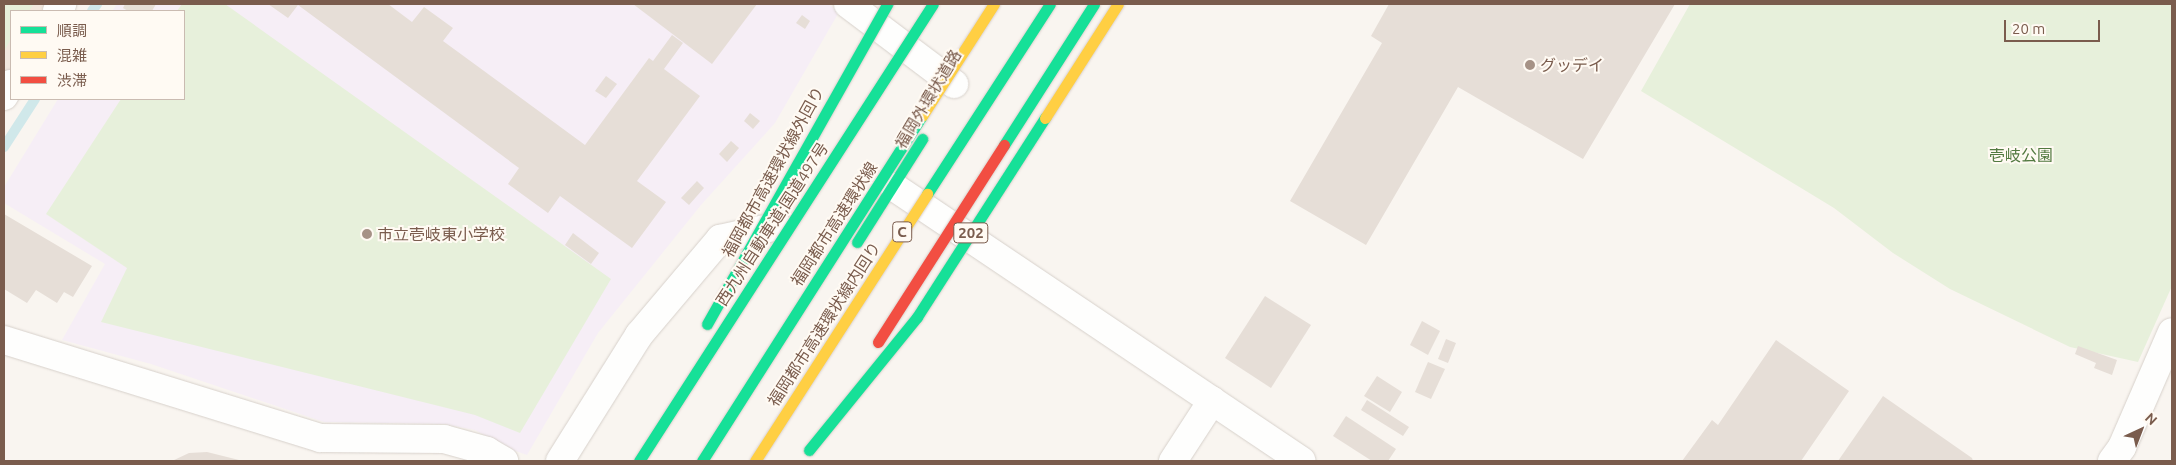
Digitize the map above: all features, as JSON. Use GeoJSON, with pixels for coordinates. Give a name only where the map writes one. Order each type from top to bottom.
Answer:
{"type":"FeatureCollection","features":[{"type":"Feature","properties":{"kind":"highway","name":"福岡都市高速環状線外回り"},"geometry":{"type":"LineString","coordinates":[[702,332],[887,4]]}},
{"type":"Feature","properties":{"kind":"highway"},"geometry":{"type":"LineString","coordinates":[[630,461],[785,225],[920,4]]}},
{"type":"Feature","properties":{"kind":"highway","name":"西九州自動車道;国道497号"},"geometry":{"type":"LineString","coordinates":[[638,461],[933,4]]}},
{"type":"Feature","properties":{"kind":"highway","name":"福岡都市高速環状線"},"geometry":{"type":"LineString","coordinates":[[702,461],[994,4]]}},
{"type":"Feature","properties":{"kind":"highway","name":"福岡外環状道路"},"geometry":{"type":"LineString","coordinates":[[715,461],[762,383],[894,187],[954,84],[1005,4]]}},
{"type":"Feature","properties":{"kind":"highway","name":"福岡都市高速環状線内回り"},"geometry":{"type":"LineString","coordinates":[[755,461],[1050,4]]}},
{"type":"Feature","properties":{"kind":"highway","name":"202"},"geometry":{"type":"LineString","coordinates":[[802,461],[1094,4]]}},
{"type":"Feature","properties":{"kind":"highway","name":"202"},"geometry":{"type":"LineString","coordinates":[[809,450],[917,317],[1118,4]]}},
{"type":"Feature","properties":{"kind":"highway"},"geometry":{"type":"LineString","coordinates":[[638,461],[678,388]]}},
{"type":"Feature","properties":{"kind":"highway"},"geometry":{"type":"LineString","coordinates":[[626,461],[678,388]]}},
{"type":"Feature","properties":{"kind":"street"},"geometry":{"type":"LineString","coordinates":[[848,4],[954,84]]}},
{"type":"Feature","properties":{"kind":"street"},"geometry":{"type":"LineString","coordinates":[[894,187],[1302,461]]}},
{"type":"Feature","properties":{"kind":"street"},"geometry":{"type":"LineString","coordinates":[[560,461],[639,335],[720,239],[785,225]]}},
{"type":"Feature","properties":{"kind":"street"},"geometry":{"type":"LineString","coordinates":[[2112,461],[2122,447],[2172,332]]}},
{"type":"Feature","properties":{"kind":"street"},"geometry":{"type":"LineString","coordinates":[[4,340],[320,438],[444,439],[487,451],[504,461]]}},
{"type":"Feature","properties":{"kind":"street"},"geometry":{"type":"LineString","coordinates":[[1173,461],[1212,401]]}},
{"type":"Feature","properties":{"kind":"shaded area"},"geometry":{"type":"Polygon","coordinates":[[[4,4],[52,4],[48,10],[10,10],[10,71],[4,81],[4,4]]]}},
{"type":"Feature","properties":{"kind":"shaded area","name":"市立壱岐東小学校"},"geometry":{"type":"Polygon","coordinates":[[[117,4],[828,4],[839,12],[775,123],[701,205],[598,333],[527,455],[507,448],[475,430],[444,424],[324,422],[151,364],[62,340],[105,264],[4,203],[4,187],[57,100],[185,100],[185,10],[113,10],[117,4]]]}},
{"type":"Feature","properties":{"kind":"green space"},"geometry":{"type":"Polygon","coordinates":[[[4,4],[34,4],[30,10],[10,10],[10,41],[4,51],[4,4]]]}},
{"type":"Feature","properties":{"kind":"green space"},"geometry":{"type":"Polygon","coordinates":[[[182,4],[225,4],[611,279],[520,433],[475,415],[101,322],[127,268],[46,214],[120,100],[185,100],[185,10],[178,10],[182,4]]]}},
{"type":"Feature","properties":{"kind":"green space","name":"壱岐公園"},"geometry":{"type":"Polygon","coordinates":[[[1690,4],[2172,4],[2172,286],[2138,362],[2070,347],[1950,289],[1893,253],[1834,208],[1641,91],[1690,4]]]}},
{"type":"Feature","properties":{"kind":"building"},"geometry":{"type":"Polygon","coordinates":[[[125,4],[156,4],[153,10],[126,10],[123,8],[125,4]]]}},
{"type":"Feature","properties":{"kind":"building"},"geometry":{"type":"Polygon","coordinates":[[[268,4],[388,4],[412,22],[424,7],[453,28],[443,41],[585,145],[649,58],[653,61],[672,35],[683,43],[664,69],[700,96],[637,181],[666,202],[632,248],[560,196],[548,213],[508,184],[519,168],[298,5],[288,18],[268,4]]]}},
{"type":"Feature","properties":{"kind":"building"},"geometry":{"type":"Polygon","coordinates":[[[633,4],[757,4],[712,64],[633,4]]]}},
{"type":"Feature","properties":{"kind":"building","name":"グッデイ"},"geometry":{"type":"Polygon","coordinates":[[[1389,4],[1675,4],[1583,159],[1458,87],[1366,245],[1290,201],[1382,43],[1371,36],[1389,4]]]}},
{"type":"Feature","properties":{"kind":"building"},"geometry":{"type":"Polygon","coordinates":[[[802,15],[810,21],[805,29],[796,23],[802,15]]]}},
{"type":"Feature","properties":{"kind":"building"},"geometry":{"type":"Polygon","coordinates":[[[606,76],[617,84],[606,98],[595,91],[606,76]]]}},
{"type":"Feature","properties":{"kind":"building"},"geometry":{"type":"Polygon","coordinates":[[[750,113],[760,121],[753,129],[744,121],[750,113]]]}},
{"type":"Feature","properties":{"kind":"building"},"geometry":{"type":"Polygon","coordinates":[[[731,141],[739,148],[727,162],[719,154],[731,141]]]}},
{"type":"Feature","properties":{"kind":"building"},"geometry":{"type":"Polygon","coordinates":[[[697,181],[704,188],[689,205],[681,198],[697,181]]]}},
{"type":"Feature","properties":{"kind":"building"},"geometry":{"type":"Polygon","coordinates":[[[4,214],[92,266],[73,297],[64,292],[57,303],[36,290],[27,303],[4,289],[4,214]]]}},
{"type":"Feature","properties":{"kind":"building"},"geometry":{"type":"Polygon","coordinates":[[[573,233],[599,253],[591,264],[565,245],[573,233]]]}},
{"type":"Feature","properties":{"kind":"building"},"geometry":{"type":"Polygon","coordinates":[[[1265,296],[1311,325],[1271,388],[1225,358],[1265,296]]]}},
{"type":"Feature","properties":{"kind":"building"},"geometry":{"type":"Polygon","coordinates":[[[1422,321],[1440,331],[1428,355],[1410,345],[1422,321]]]}},
{"type":"Feature","properties":{"kind":"building"},"geometry":{"type":"Polygon","coordinates":[[[1446,339],[1456,343],[1448,363],[1438,359],[1446,339]]]}},
{"type":"Feature","properties":{"kind":"building"},"geometry":{"type":"Polygon","coordinates":[[[1776,340],[1849,391],[1801,461],[1682,461],[1712,420],[1718,425],[1776,340]]]}},
{"type":"Feature","properties":{"kind":"building"},"geometry":{"type":"Polygon","coordinates":[[[2078,346],[2117,360],[2112,375],[2094,368],[2096,363],[2075,354],[2078,346]]]}},
{"type":"Feature","properties":{"kind":"building"},"geometry":{"type":"Polygon","coordinates":[[[1428,362],[1445,369],[1431,399],[1415,392],[1428,362]]]}},
{"type":"Feature","properties":{"kind":"building"},"geometry":{"type":"Polygon","coordinates":[[[1377,376],[1402,392],[1390,412],[1364,396],[1377,376]]]}},
{"type":"Feature","properties":{"kind":"building"},"geometry":{"type":"Polygon","coordinates":[[[1883,396],[1972,458],[1973,461],[1838,461],[1883,396]]]}},
{"type":"Feature","properties":{"kind":"building"},"geometry":{"type":"Polygon","coordinates":[[[1367,400],[1409,427],[1403,436],[1361,410],[1367,400]]]}},
{"type":"Feature","properties":{"kind":"building"},"geometry":{"type":"Polygon","coordinates":[[[1346,416],[1396,449],[1388,461],[1372,461],[1333,436],[1346,416]]]}},
{"type":"Feature","properties":{"kind":"building"},"geometry":{"type":"Polygon","coordinates":[[[207,452],[243,461],[172,461],[189,453],[207,452]]]}},
{"type":"Feature","properties":{"kind":"waterway"},"geometry":{"type":"LineString","coordinates":[[93,10],[97,4]]}},
{"type":"Feature","properties":{"kind":"waterway"},"geometry":{"type":"LineString","coordinates":[[4,147],[34,100]]}},
{"type":"Feature","properties":{"kind":"traffic: fast"},"geometry":{"type":"LineString","coordinates":[[707,324],[887,4]]}},
{"type":"Feature","properties":{"kind":"traffic: fast"},"geometry":{"type":"LineString","coordinates":[[639,461],[933,4]]}},
{"type":"Feature","properties":{"kind":"traffic: fast"},"geometry":{"type":"LineString","coordinates":[[927,194],[1050,4]]}},
{"type":"Feature","properties":{"kind":"traffic: fast"},"geometry":{"type":"LineString","coordinates":[[1004,145],[1094,4]]}},
{"type":"Feature","properties":{"kind":"traffic: fast"},"geometry":{"type":"LineString","coordinates":[[702,461],[922,116]]}},
{"type":"Feature","properties":{"kind":"traffic: fast"},"geometry":{"type":"LineString","coordinates":[[809,450],[917,317],[1045,118]]}},
{"type":"Feature","properties":{"kind":"traffic: fast"},"geometry":{"type":"LineString","coordinates":[[857,242],[922,139]]}},
{"type":"Feature","properties":{"kind":"traffic: slow"},"geometry":{"type":"LineString","coordinates":[[922,116],[994,4]]}},
{"type":"Feature","properties":{"kind":"traffic: slow"},"geometry":{"type":"LineString","coordinates":[[1045,118],[1118,4]]}},
{"type":"Feature","properties":{"kind":"traffic: slow"},"geometry":{"type":"LineString","coordinates":[[755,461],[927,194]]}},
{"type":"Feature","properties":{"kind":"traffic: jam"},"geometry":{"type":"LineString","coordinates":[[878,342],[1004,145]]}},
{"type":"Feature","properties":{"kind":"place","name":"グッデイ"},"geometry":{"type":"Point","coordinates":[1530,65]}},
{"type":"Feature","properties":{"kind":"place","name":"市立壱岐東小学校"},"geometry":{"type":"Point","coordinates":[367,234]}}]}
